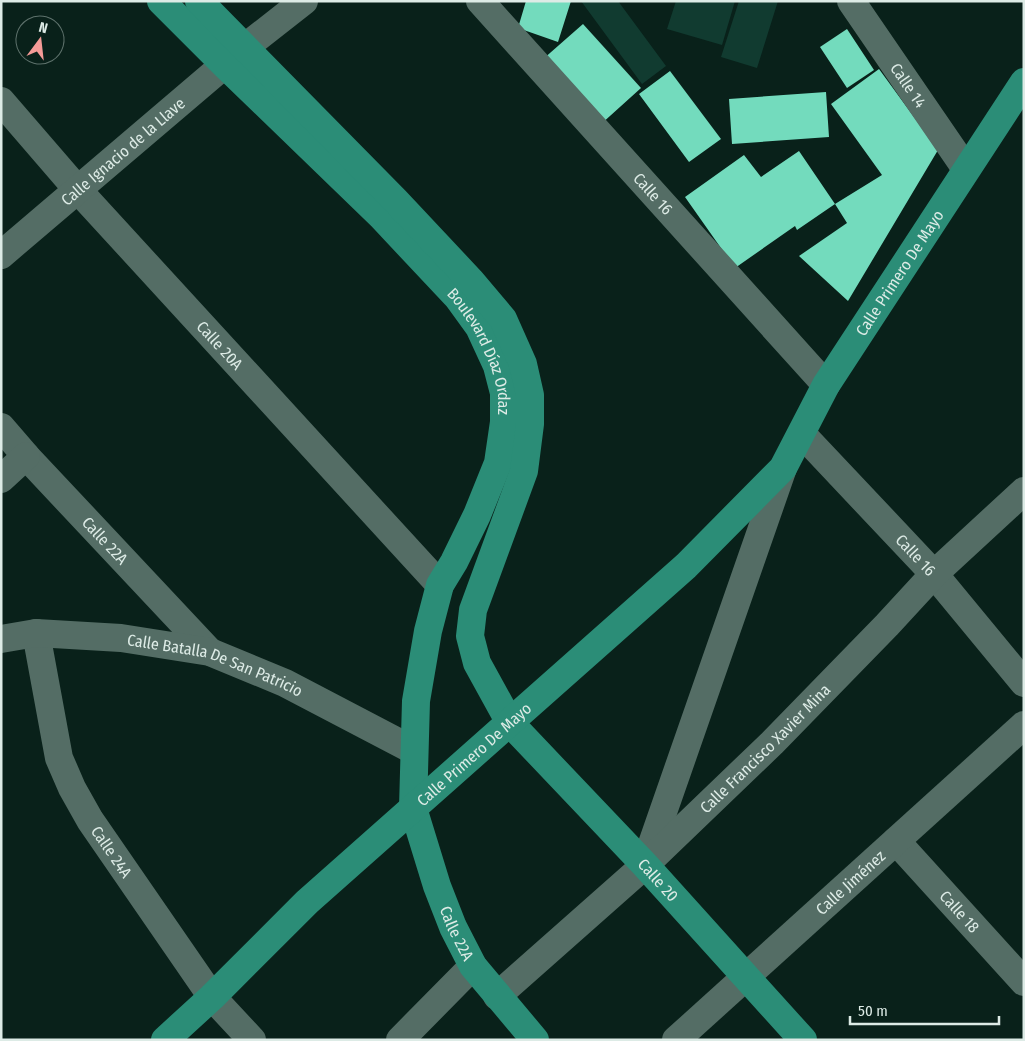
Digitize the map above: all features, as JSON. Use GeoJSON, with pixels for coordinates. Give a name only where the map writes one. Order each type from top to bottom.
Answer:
{"type":"FeatureCollection","features":[{"type":"Feature","properties":{"kind":"main road","name":"Boulevard Díaz Ordaz"},"geometry":{"type":"LineString","coordinates":[[161,1],[234,57],[396,201],[471,281],[503,319],[523,364],[530,395],[530,424],[524,471],[473,610],[470,636],[477,662],[510,723]]}},
{"type":"Feature","properties":{"kind":"main road","name":"Boulevard Díaz Ordaz"},"geometry":{"type":"LineString","coordinates":[[199,1],[234,57],[458,298],[480,327],[497,366],[504,393],[504,413],[498,463],[477,516],[440,585],[428,631],[416,701],[413,750],[413,808]]}},
{"type":"Feature","properties":{"kind":"main road","name":"Calle Primero De Mayo"},"geometry":{"type":"LineString","coordinates":[[165,1040],[212,997],[306,902],[686,566],[783,468],[826,385],[1024,82]]}},
{"type":"Feature","properties":{"kind":"main road","name":"Calle 20"},"geometry":{"type":"LineString","coordinates":[[510,723],[645,865],[803,1040]]}},
{"type":"Feature","properties":{"kind":"main road","name":"Calle 22A"},"geometry":{"type":"LineString","coordinates":[[413,808],[436,886],[452,927],[473,966],[535,1040]]}},
{"type":"Feature","properties":{"kind":"street","name":"Calle Ignacio de la Llave"},"geometry":{"type":"LineString","coordinates":[[1,255],[234,57],[304,1]]}},
{"type":"Feature","properties":{"kind":"street","name":"Calle 16"},"geometry":{"type":"LineString","coordinates":[[480,1],[826,385]]}},
{"type":"Feature","properties":{"kind":"street","name":"Calle 14"},"geometry":{"type":"LineString","coordinates":[[851,1],[966,169]]}},
{"type":"Feature","properties":{"kind":"street","name":"Calle 20A"},"geometry":{"type":"LineString","coordinates":[[1,101],[77,189],[440,585]]}},
{"type":"Feature","properties":{"kind":"street","name":"Calle 22A"},"geometry":{"type":"LineString","coordinates":[[1,427],[210,652]]}},
{"type":"Feature","properties":{"kind":"street","name":"Calle 16"},"geometry":{"type":"LineString","coordinates":[[802,434],[934,574],[1024,683]]}},
{"type":"Feature","properties":{"kind":"street"},"geometry":{"type":"LineString","coordinates":[[1,479],[26,456]]}},
{"type":"Feature","properties":{"kind":"street","name":"Calle Primero De Mayo"},"geometry":{"type":"LineString","coordinates":[[645,865],[783,468]]}},
{"type":"Feature","properties":{"kind":"street","name":"Calle Francisco Xavier Mina"},"geometry":{"type":"LineString","coordinates":[[498,996],[645,865],[772,743],[888,625],[934,574],[1024,491]]}},
{"type":"Feature","properties":{"kind":"street","name":"Calle Batalla De San Patricio"},"geometry":{"type":"LineString","coordinates":[[1,639],[36,633],[121,638],[210,652],[285,683],[413,750]]}},
{"type":"Feature","properties":{"kind":"street","name":"Calle 24A"},"geometry":{"type":"LineString","coordinates":[[36,633],[59,758],[72,788],[90,820],[212,997],[252,1040]]}},
{"type":"Feature","properties":{"kind":"street","name":"Calle Jiménez"},"geometry":{"type":"LineString","coordinates":[[676,1040],[1024,724]]}},
{"type":"Feature","properties":{"kind":"street","name":"Calle 18"},"geometry":{"type":"LineString","coordinates":[[896,841],[1024,982]]}},
{"type":"Feature","properties":{"kind":"street"},"geometry":{"type":"LineString","coordinates":[[400,1040],[473,966]]}},
{"type":"Feature","properties":{"kind":"green space"},"geometry":{"type":"Polygon","coordinates":[[[581,1],[618,1],[666,66],[642,84],[581,1]]]}},
{"type":"Feature","properties":{"kind":"green space"},"geometry":{"type":"Polygon","coordinates":[[[676,1],[735,1],[722,45],[667,29],[676,1]]]}},
{"type":"Feature","properties":{"kind":"green space"},"geometry":{"type":"Polygon","coordinates":[[[739,1],[778,1],[757,68],[721,57],[739,1]]]}},
{"type":"Feature","properties":{"kind":"building"},"geometry":{"type":"Polygon","coordinates":[[[526,1],[571,1],[558,42],[518,28],[526,1]]]}},
{"type":"Feature","properties":{"kind":"building"},"geometry":{"type":"Polygon","coordinates":[[[583,24],[641,88],[600,125],[542,60],[583,24]]]}},
{"type":"Feature","properties":{"kind":"building"},"geometry":{"type":"Polygon","coordinates":[[[847,29],[874,70],[847,88],[820,47],[847,29]]]}},
{"type":"Feature","properties":{"kind":"building"},"geometry":{"type":"Polygon","coordinates":[[[879,69],[938,150],[848,301],[799,256],[847,223],[835,204],[882,175],[831,104],[879,69]]]}},
{"type":"Feature","properties":{"kind":"building"},"geometry":{"type":"Polygon","coordinates":[[[670,71],[721,139],[689,162],[639,94],[670,71]]]}},
{"type":"Feature","properties":{"kind":"building"},"geometry":{"type":"Polygon","coordinates":[[[826,92],[829,137],[732,144],[729,99],[826,92]]]}},
{"type":"Feature","properties":{"kind":"building"},"geometry":{"type":"Polygon","coordinates":[[[799,151],[835,204],[797,230],[795,226],[735,268],[685,197],[744,155],[761,177],[799,151]]]}}]}
